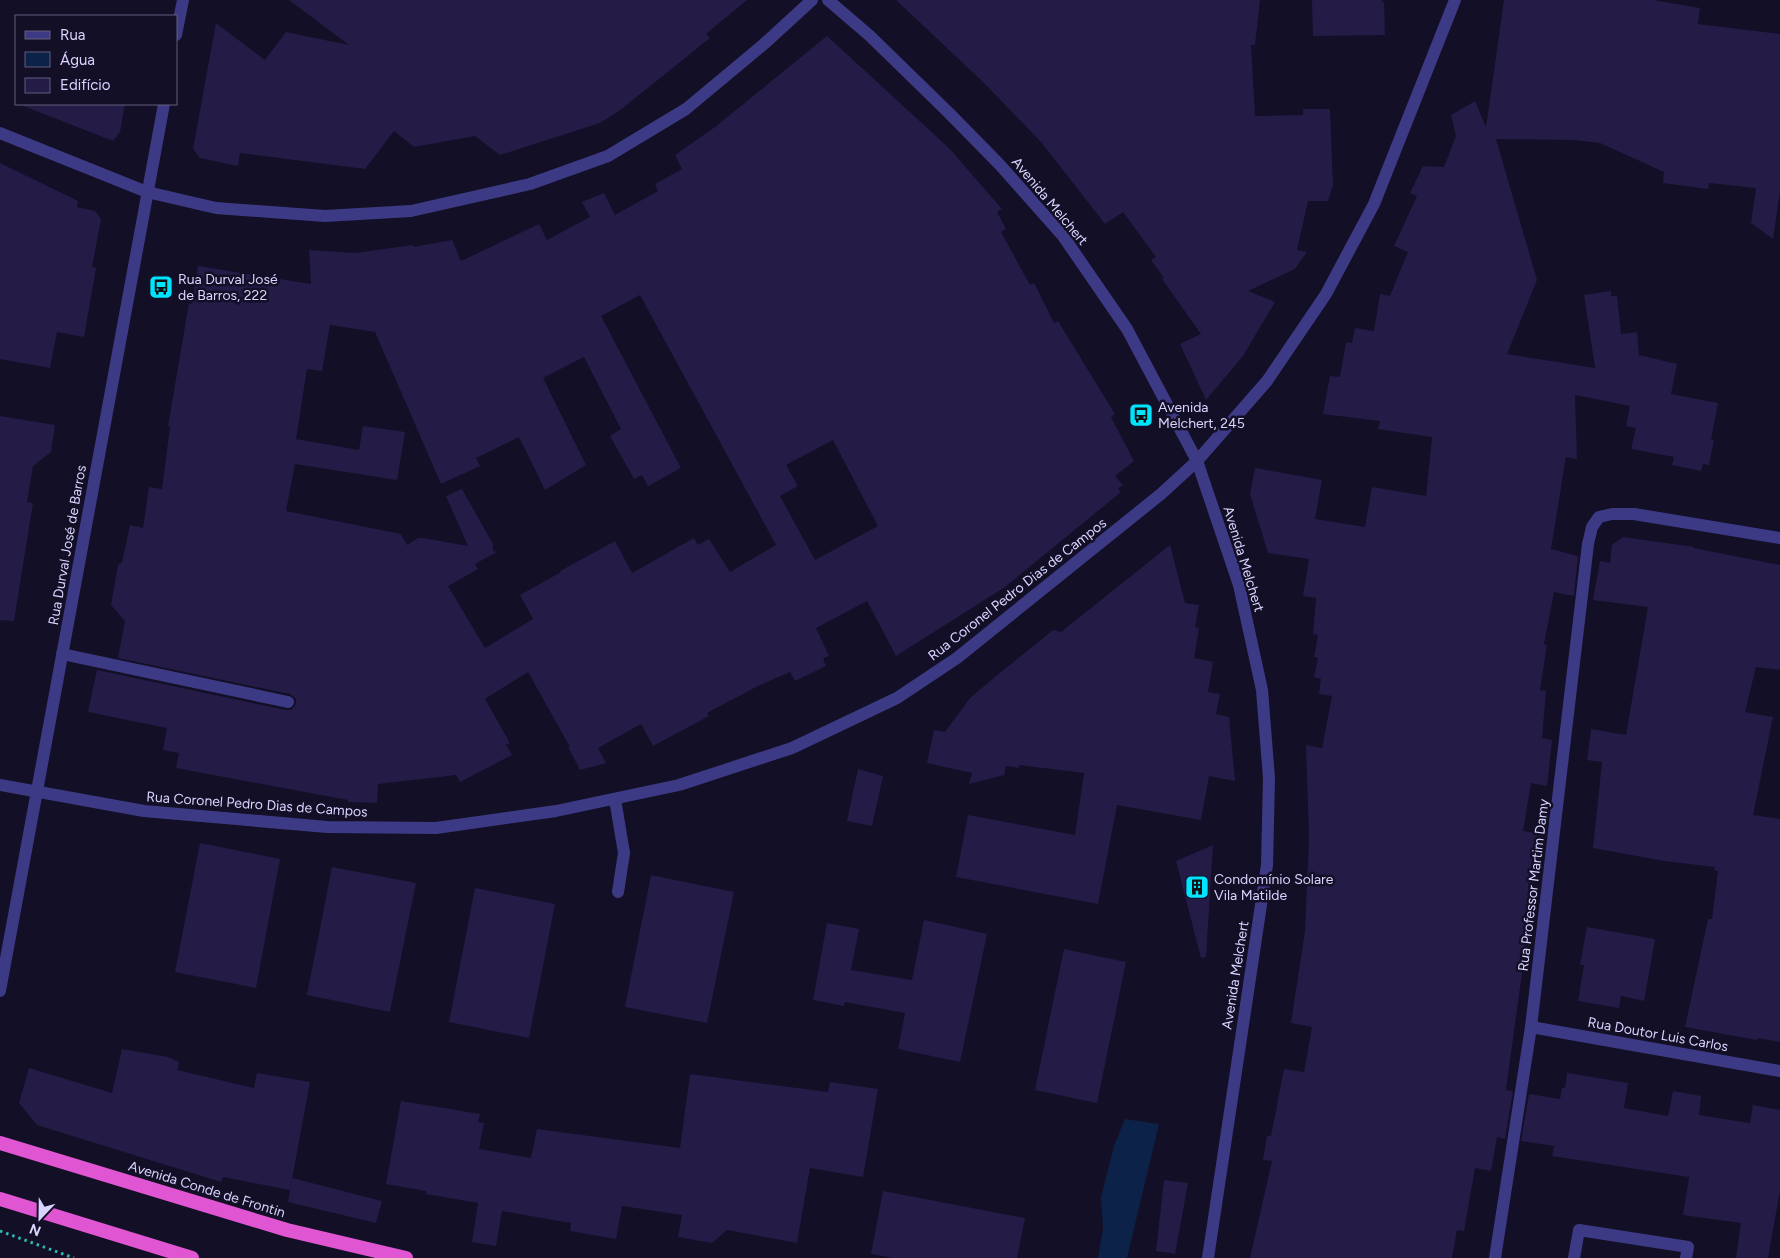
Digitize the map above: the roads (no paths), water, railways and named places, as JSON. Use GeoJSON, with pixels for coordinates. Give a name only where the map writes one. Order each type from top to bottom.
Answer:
{"type":"FeatureCollection","features":[{"type":"Feature","properties":{"kind":"highway","name":"Avenida Conde de Frontin"},"geometry":{"type":"LineString","coordinates":[[0,1143],[287,1230],[406,1258]]}},
{"type":"Feature","properties":{"kind":"highway"},"geometry":{"type":"LineString","coordinates":[[0,1199],[192,1258]]}},
{"type":"Feature","properties":{"kind":"street"},"geometry":{"type":"LineString","coordinates":[[178,25],[183,0]]}},
{"type":"Feature","properties":{"kind":"street"},"geometry":{"type":"LineString","coordinates":[[0,133],[147,192],[216,208],[325,216],[411,211],[530,184],[608,156],[686,109],[764,44],[812,0]]}},
{"type":"Feature","properties":{"kind":"street","name":"Avenida Melchert"},"geometry":{"type":"LineString","coordinates":[[828,0],[870,36],[950,114],[1000,165],[1063,236],[1127,329],[1197,461],[1239,585],[1262,690],[1269,778],[1267,865],[1208,1258]]}},
{"type":"Feature","properties":{"kind":"street","name":"Rua Coronel Pedro Dias de Campos"},"geometry":{"type":"LineString","coordinates":[[0,785],[37,793],[163,813],[327,827],[436,828],[556,811],[679,785],[792,748],[897,698],[958,658],[1145,507],[1197,461],[1267,381],[1326,294],[1374,204],[1455,0]]}},
{"type":"Feature","properties":{"kind":"street","name":"Rua Durval José de Barros"},"geometry":{"type":"LineString","coordinates":[[0,991],[164,105]]}},
{"type":"Feature","properties":{"kind":"street","name":"Rua Professor Martim Damy"},"geometry":{"type":"LineString","coordinates":[[1495,1258],[1531,1027],[1588,544],[1592,527],[1599,517],[1612,514],[1634,514],[1780,538]]}},
{"type":"Feature","properties":{"kind":"street"},"geometry":{"type":"LineString","coordinates":[[62,654],[288,702]]}},
{"type":"Feature","properties":{"kind":"street"},"geometry":{"type":"LineString","coordinates":[[615,799],[624,853],[618,892]]}},
{"type":"Feature","properties":{"kind":"street","name":"Rua Doutor Luis Carlos"},"geometry":{"type":"LineString","coordinates":[[1531,1027],[1780,1071]]}},
{"type":"Feature","properties":{"kind":"street"},"geometry":{"type":"LineString","coordinates":[[1574,1258],[1579,1230],[1688,1247],[1686,1258]]}},
{"type":"Feature","properties":{"kind":"water"},"geometry":{"type":"Polygon","coordinates":[[[1125,1119],[1159,1124],[1127,1258],[1098,1258],[1103,1228],[1101,1197],[1114,1146],[1125,1119]]]}},
{"type":"Feature","properties":{"kind":"place","name":"Rua Durval José de Barros, 222"},"geometry":{"type":"Point","coordinates":[161,287]}},
{"type":"Feature","properties":{"kind":"place","name":"Avenida Melchert, 245"},"geometry":{"type":"Point","coordinates":[1141,415]}},
{"type":"Feature","properties":{"kind":"place","name":"Condomínio Solare Vila Matilde"},"geometry":{"type":"Point","coordinates":[1197,887]}}]}
